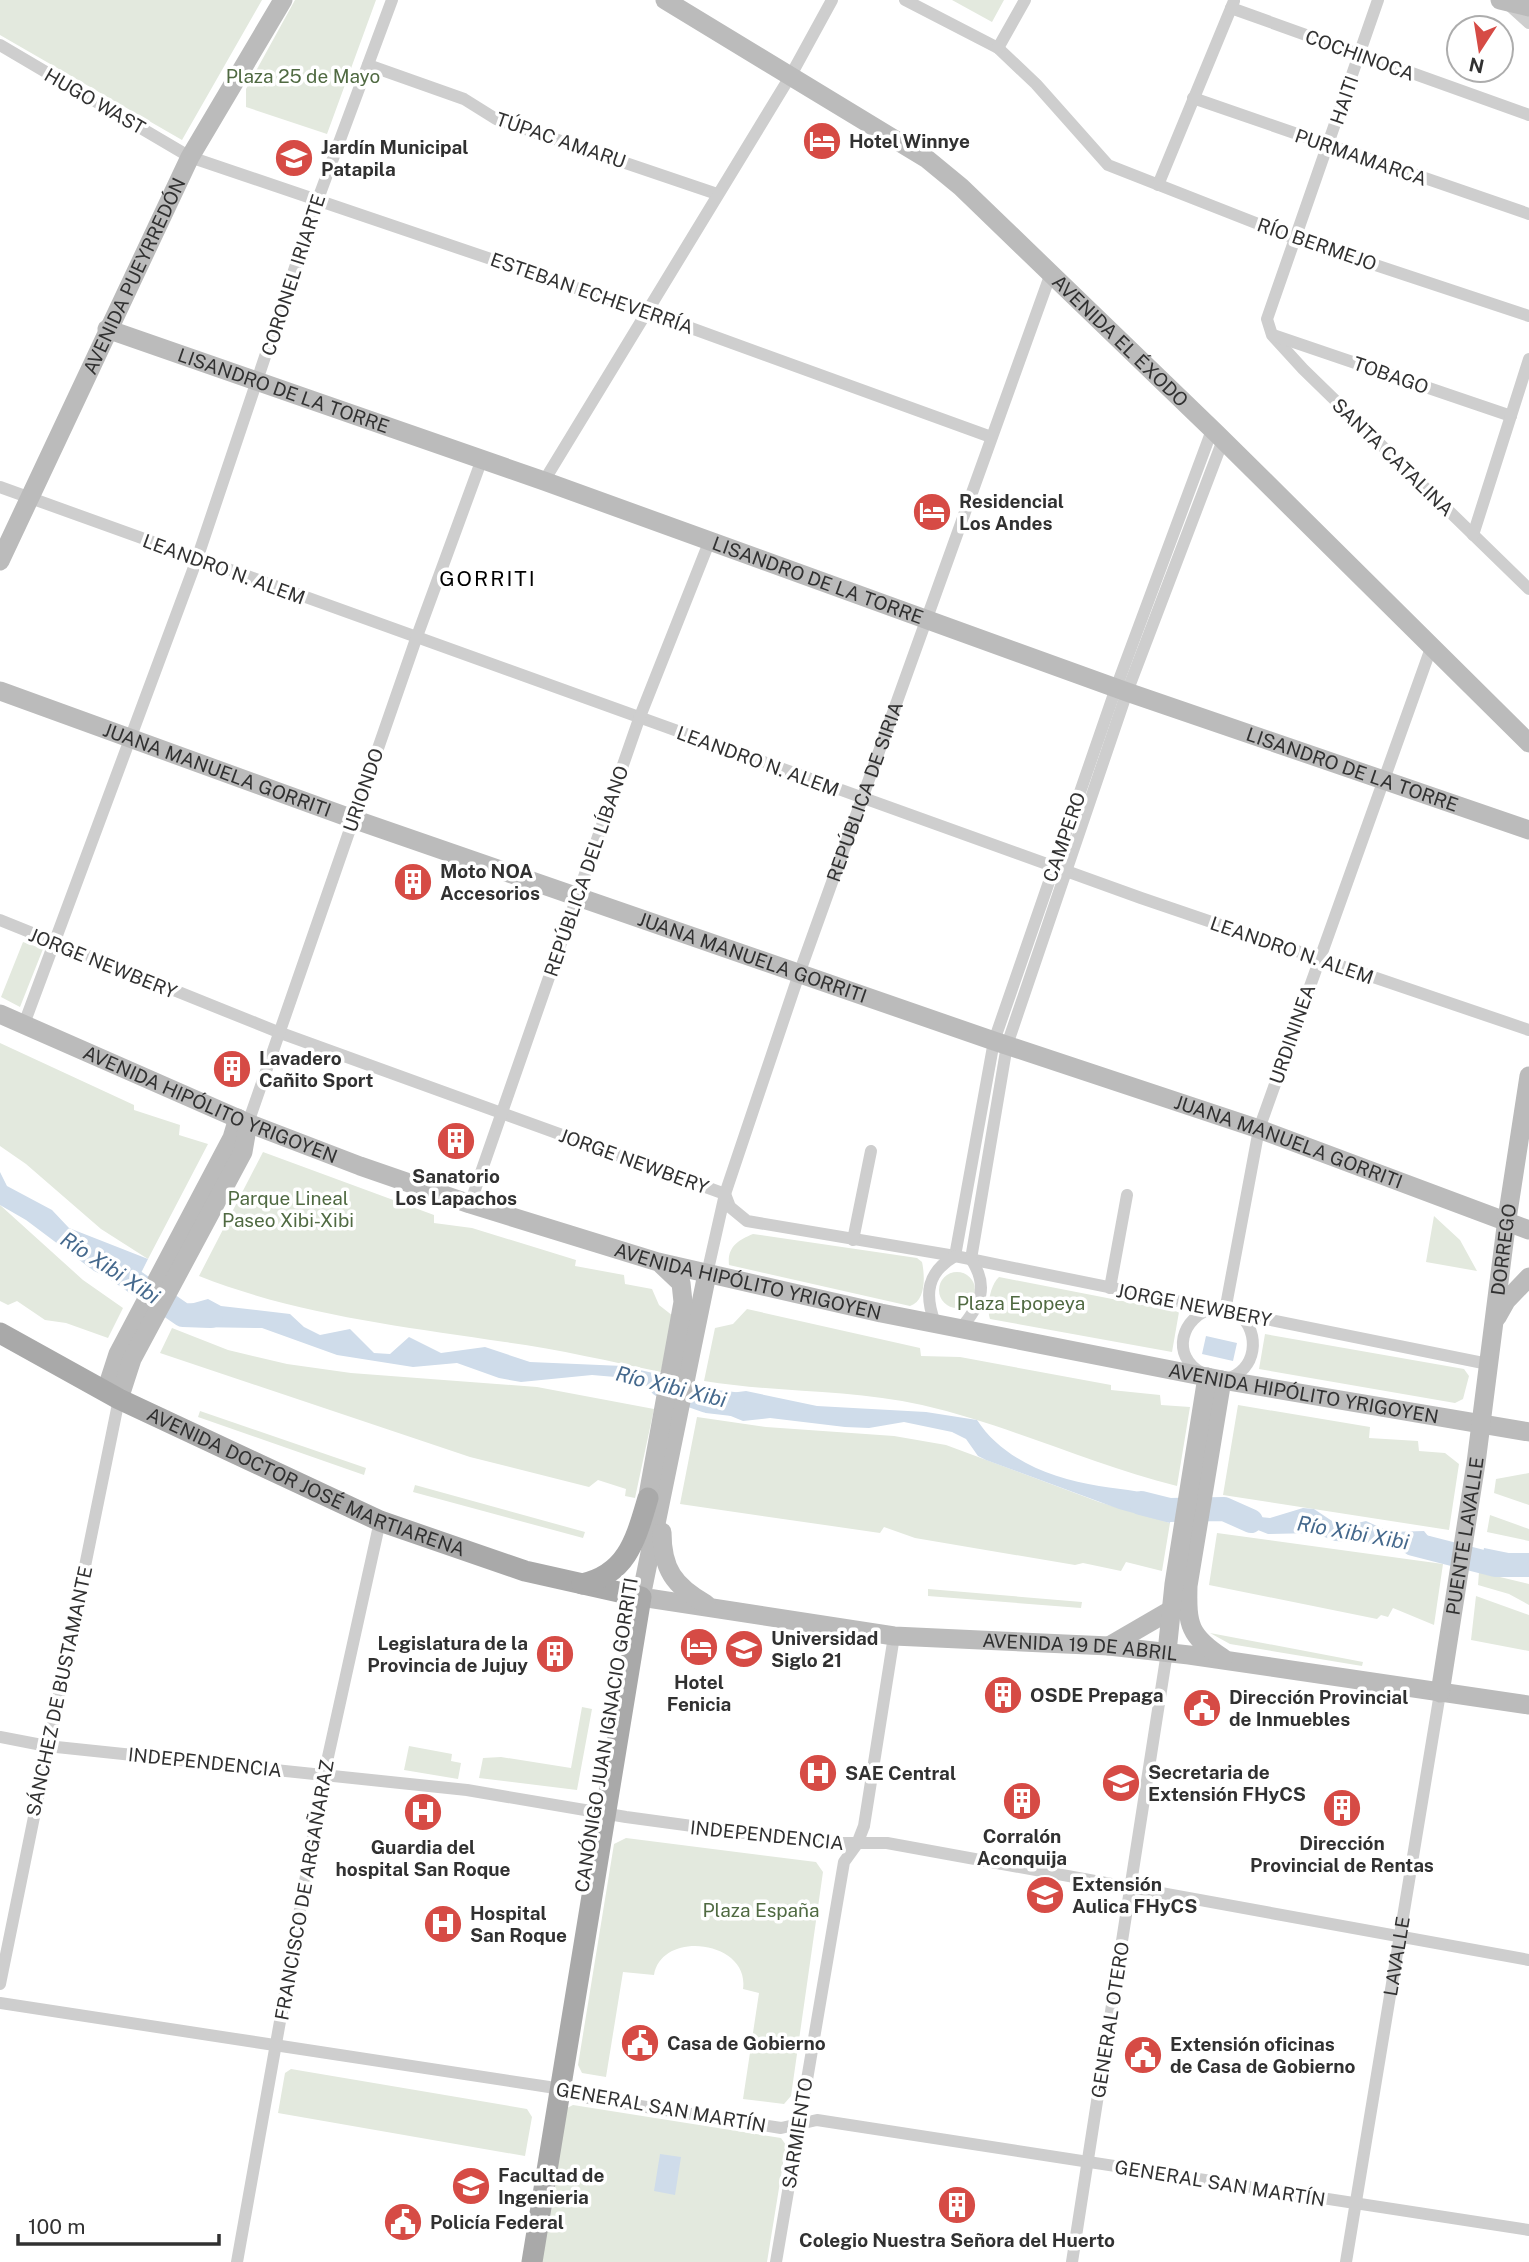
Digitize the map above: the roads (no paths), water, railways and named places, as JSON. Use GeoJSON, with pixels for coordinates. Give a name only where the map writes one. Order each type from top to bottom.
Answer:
{"type":"FeatureCollection","features":[{"type":"Feature","properties":{"kind":"main road","name":"AVENIDA PUEYRREDÓN"},"geometry":{"type":"LineString","coordinates":[[0,561],[190,157],[283,0]]}},
{"type":"Feature","properties":{"kind":"main road","name":"AVENIDA EL ÉXODO"},"geometry":{"type":"LineString","coordinates":[[665,0],[927,159],[1051,273],[1218,435],[1529,743]]}},
{"type":"Feature","properties":{"kind":"main road"},"geometry":{"type":"LineString","coordinates":[[1503,1],[1529,7]]}},
{"type":"Feature","properties":{"kind":"main road","name":"LISANDRO DE LA TORRE"},"geometry":{"type":"LineString","coordinates":[[107,329],[710,540],[1122,690],[1529,830]]}},
{"type":"Feature","properties":{"kind":"main road","name":"JUANA MANUELA GORRITI"},"geometry":{"type":"LineString","coordinates":[[0,691],[577,897],[1259,1129],[1507,1219],[1529,1230]]}},
{"type":"Feature","properties":{"kind":"main road","name":"AVENIDA HIPÓLITO YRIGOYEN"},"geometry":{"type":"LineString","coordinates":[[0,1014],[243,1120],[470,1204],[658,1262],[935,1323],[1215,1378],[1529,1432]]}},
{"type":"Feature","properties":{"kind":"main road","name":"DORREGO"},"geometry":{"type":"LineString","coordinates":[[1481,1423],[1507,1219],[1529,1076]]}},
{"type":"Feature","properties":{"kind":"main road"},"geometry":{"type":"LineString","coordinates":[[112,1395],[125,1356],[236,1147],[243,1120]]}},
{"type":"Feature","properties":{"kind":"main road"},"geometry":{"type":"LineString","coordinates":[[581,1584],[601,1579],[619,1567],[631,1552],[655,1498],[689,1316],[681,1283],[658,1262]]}},
{"type":"Feature","properties":{"kind":"main road","name":"REPÚBLICA DE SIRIA"},"geometry":{"type":"LineString","coordinates":[[689,1316],[707,1274]]}},
{"type":"Feature","properties":{"kind":"main road"},"geometry":{"type":"LineString","coordinates":[[1492,1332],[1506,1301],[1529,1277]]}},
{"type":"Feature","properties":{"kind":"main road","name":"AVENIDA DOCTOR JOSÉ MARTIARENA"},"geometry":{"type":"LineString","coordinates":[[0,1333],[112,1395],[380,1521],[478,1557],[635,1596]]}},
{"type":"Feature","properties":{"kind":"main road"},"geometry":{"type":"LineString","coordinates":[[1167,1652],[1171,1610],[1181,1585],[1215,1378]]}},
{"type":"Feature","properties":{"kind":"main road","name":"PUENTE LAVALLE"},"geometry":{"type":"LineString","coordinates":[[1447,1650],[1481,1423]]}},
{"type":"Feature","properties":{"kind":"main road"},"geometry":{"type":"LineString","coordinates":[[655,1498],[668,1574],[689,1595],[714,1609]]}},
{"type":"Feature","properties":{"kind":"main road","name":"CANÓNIGO JUAN IGNACIO GORRITI"},"geometry":{"type":"LineString","coordinates":[[521,2262],[554,2089],[635,1596],[655,1498]]}},
{"type":"Feature","properties":{"kind":"main road"},"geometry":{"type":"LineString","coordinates":[[1181,1585],[1189,1625],[1199,1640],[1227,1660]]}},
{"type":"Feature","properties":{"kind":"main road","name":"AVENIDA 19 DE ABRIL"},"geometry":{"type":"LineString","coordinates":[[635,1596],[894,1636],[1109,1646],[1167,1652],[1529,1705]]}},
{"type":"Feature","properties":{"kind":"main road"},"geometry":{"type":"LineString","coordinates":[[1109,1646],[1171,1610]]}},
{"type":"Feature","properties":{"kind":"main road","name":"LAVALLE"},"geometry":{"type":"LineString","coordinates":[[1440,1693],[1447,1650]]}},
{"type":"Feature","properties":{"kind":"main road","name":"CANÓNIGO JUAN IGNACIO GORRITI"},"geometry":{"type":"LineString","coordinates":[[532,2262],[554,2089]]}},
{"type":"Feature","properties":{"kind":"street","name":"CORONEL IRIARTE"},"geometry":{"type":"LineString","coordinates":[[24,1024],[197,559],[317,199],[392,0]]}},
{"type":"Feature","properties":{"kind":"street"},"geometry":{"type":"LineString","coordinates":[[544,481],[791,75],[832,0]]}},
{"type":"Feature","properties":{"kind":"street"},"geometry":{"type":"LineString","coordinates":[[905,0],[998,48],[1025,0]]}},
{"type":"Feature","properties":{"kind":"street","name":"HAITI"},"geometry":{"type":"LineString","coordinates":[[1267,319],[1378,0]]}},
{"type":"Feature","properties":{"kind":"street"},"geometry":{"type":"LineString","coordinates":[[1503,1],[1529,23]]}},
{"type":"Feature","properties":{"kind":"street"},"geometry":{"type":"LineString","coordinates":[[1158,185],[1232,4]]}},
{"type":"Feature","properties":{"kind":"street","name":"COCHINOCA"},"geometry":{"type":"LineString","coordinates":[[1232,4],[1359,56],[1529,115]]}},
{"type":"Feature","properties":{"kind":"street","name":"HUGO WAST"},"geometry":{"type":"LineString","coordinates":[[0,45],[190,157]]}},
{"type":"Feature","properties":{"kind":"street","name":"RÍO BERMEJO"},"geometry":{"type":"LineString","coordinates":[[998,48],[1036,84],[1108,165],[1294,238],[1529,316]]}},
{"type":"Feature","properties":{"kind":"street","name":"TÚPAC AMARU"},"geometry":{"type":"LineString","coordinates":[[368,65],[464,99],[496,119],[718,194]]}},
{"type":"Feature","properties":{"kind":"street","name":"PURMAMARCA"},"geometry":{"type":"LineString","coordinates":[[1193,98],[1529,214]]}},
{"type":"Feature","properties":{"kind":"street","name":"ESTEBAN ECHEVERRÍA"},"geometry":{"type":"LineString","coordinates":[[190,157],[647,312],[991,436]]}},
{"type":"Feature","properties":{"kind":"street","name":"REPÚBLICA DE SIRIA"},"geometry":{"type":"LineString","coordinates":[[707,1274],[725,1194],[799,974],[1051,273]]}},
{"type":"Feature","properties":{"kind":"street","name":"SANTA CATALINA"},"geometry":{"type":"LineString","coordinates":[[1267,319],[1272,335],[1529,589]]}},
{"type":"Feature","properties":{"kind":"street","name":"TOBAGO"},"geometry":{"type":"LineString","coordinates":[[1272,335],[1511,416]]}},
{"type":"Feature","properties":{"kind":"street"},"geometry":{"type":"LineString","coordinates":[[1473,535],[1529,359]]}},
{"type":"Feature","properties":{"kind":"street","name":"CAMPERO"},"geometry":{"type":"LineString","coordinates":[[956,1256],[1000,1043],[1122,690],[1218,435]]}},
{"type":"Feature","properties":{"kind":"street","name":"URIONDO"},"geometry":{"type":"LineString","coordinates":[[243,1120],[278,1032],[482,459]]}},
{"type":"Feature","properties":{"kind":"street","name":"LEANDRO N. ALEM"},"geometry":{"type":"LineString","coordinates":[[0,487],[639,719],[1318,960],[1529,1030]]}},
{"type":"Feature","properties":{"kind":"street","name":"REPÚBLICA DEL LÍBANO"},"geometry":{"type":"LineString","coordinates":[[470,1204],[639,719],[710,540]]}},
{"type":"Feature","properties":{"kind":"street","name":"URDININEA"},"geometry":{"type":"LineString","coordinates":[[1225,1310],[1259,1129],[1432,648]]}},
{"type":"Feature","properties":{"kind":"street","name":"JORGE NEWBERY"},"geometry":{"type":"LineString","coordinates":[[0,920],[53,944],[278,1032],[725,1194],[730,1207],[747,1221],[956,1256],[1488,1364]]}},
{"type":"Feature","properties":{"kind":"street","name":"CAMPERO"},"geometry":{"type":"LineString","coordinates":[[971,1259],[1000,1043]]}},
{"type":"Feature","properties":{"kind":"street"},"geometry":{"type":"LineString","coordinates":[[853,1240],[872,1151]]}},
{"type":"Feature","properties":{"kind":"street"},"geometry":{"type":"LineString","coordinates":[[1110,1288],[1127,1195]]}},
{"type":"Feature","properties":{"kind":"street"},"geometry":{"type":"LineString","coordinates":[[935,1323],[928,1305],[934,1273],[940,1265],[956,1256]]}},
{"type":"Feature","properties":{"kind":"street"},"geometry":{"type":"LineString","coordinates":[[961,1328],[977,1306],[981,1290],[982,1275],[971,1259]]}},
{"type":"Feature","properties":{"kind":"street"},"geometry":{"type":"LineString","coordinates":[[1225,1310],[1249,1326],[1254,1348],[1244,1368],[1233,1377],[1215,1378],[1188,1363],[1182,1337],[1191,1320],[1203,1311],[1225,1310]]}},
{"type":"Feature","properties":{"kind":"street","name":"SÁNCHEZ DE BUSTAMANTE"},"geometry":{"type":"LineString","coordinates":[[0,1984],[112,1395]]}},
{"type":"Feature","properties":{"kind":"street","name":"FRANCISCO DE ARGAÑARAZ"},"geometry":{"type":"LineString","coordinates":[[237,2262],[324,1775],[380,1521]]}},
{"type":"Feature","properties":{"kind":"street","name":"SARMIENTO"},"geometry":{"type":"LineString","coordinates":[[776,2262],[844,1862],[857,1844],[864,1826],[894,1636]]}},
{"type":"Feature","properties":{"kind":"street","name":"GENERAL OTERO"},"geometry":{"type":"LineString","coordinates":[[1072,2262],[1167,1652]]}},
{"type":"Feature","properties":{"kind":"street","name":"LAVALLE"},"geometry":{"type":"LineString","coordinates":[[1346,2262],[1440,1693]]}},
{"type":"Feature","properties":{"kind":"street","name":"INDEPENDENCIA"},"geometry":{"type":"LineString","coordinates":[[0,1737],[47,1745],[467,1790],[818,1843],[887,1843],[1529,1959]]}},
{"type":"Feature","properties":{"kind":"street","name":"GENERAL SAN MARTÍN"},"geometry":{"type":"LineString","coordinates":[[0,2003],[276,2044],[781,2128],[817,2120],[1529,2230]]}},
{"type":"Feature","properties":{"kind":"water"},"geometry":{"type":"Polygon","coordinates":[[[0,1172],[7,1186],[52,1210],[69,1228],[148,1259],[133,1289],[94,1271],[26,1220],[0,1205],[0,1172]]]}},
{"type":"Feature","properties":{"kind":"water"},"geometry":{"type":"Polygon","coordinates":[[[208,1299],[221,1306],[290,1314],[304,1327],[320,1335],[350,1329],[374,1353],[390,1354],[409,1337],[441,1353],[485,1347],[530,1362],[623,1366],[653,1373],[660,1379],[656,1396],[650,1388],[627,1378],[592,1375],[521,1382],[499,1378],[457,1363],[413,1367],[337,1355],[262,1328],[195,1327],[176,1321],[183,1306],[208,1299]]]}},
{"type":"Feature","properties":{"kind":"water"},"geometry":{"type":"Polygon","coordinates":[[[1206,1336],[1237,1343],[1233,1361],[1202,1354],[1206,1336]]]}},
{"type":"Feature","properties":{"kind":"water"},"geometry":{"type":"Polygon","coordinates":[[[704,1386],[722,1394],[746,1391],[817,1406],[926,1412],[977,1420],[988,1434],[1015,1457],[1047,1473],[1082,1483],[1146,1493],[1174,1503],[1170,1523],[1119,1509],[986,1460],[978,1456],[966,1439],[952,1432],[904,1422],[869,1428],[770,1418],[743,1421],[721,1412],[699,1411],[704,1386]]]}},
{"type":"Feature","properties":{"kind":"water"},"geometry":{"type":"Polygon","coordinates":[[[1223,1499],[1260,1517],[1270,1518],[1303,1508],[1314,1509],[1341,1527],[1366,1521],[1390,1532],[1424,1531],[1428,1536],[1447,1542],[1444,1558],[1377,1543],[1335,1541],[1314,1533],[1268,1534],[1230,1519],[1219,1519],[1223,1499]]]}},
{"type":"Feature","properties":{"kind":"water"},"geometry":{"type":"Polygon","coordinates":[[[1484,1548],[1529,1557],[1529,1574],[1480,1569],[1484,1548]]]}},
{"type":"Feature","properties":{"kind":"water"},"geometry":{"type":"Polygon","coordinates":[[[660,2154],[681,2157],[675,2195],[654,2191],[660,2154]]]}},
{"type":"Feature","properties":{"kind":"waterway","name":"Río Xibi Xibi"},"geometry":{"type":"LineString","coordinates":[[109,1264],[183,1315],[211,1316]]}},
{"type":"Feature","properties":{"kind":"waterway","name":"Río Xibi Xibi"},"geometry":{"type":"LineString","coordinates":[[661,1385],[707,1401],[733,1404]]}},
{"type":"Feature","properties":{"kind":"waterway","name":"Río Xibi Xibi"},"geometry":{"type":"LineString","coordinates":[[1141,1503],[1169,1510],[1224,1509],[1251,1521]]}},
{"type":"Feature","properties":{"kind":"waterway","name":"Río Xibi Xibi"},"geometry":{"type":"LineString","coordinates":[[1413,1544],[1495,1565],[1529,1565]]}},
{"type":"Feature","properties":{"kind":"place","name":"Hotel Winnye"},"geometry":{"type":"Point","coordinates":[822,141]}},
{"type":"Feature","properties":{"kind":"place","name":"Jardín Municipal Patapila"},"geometry":{"type":"Point","coordinates":[294,158]}},
{"type":"Feature","properties":{"kind":"place","name":"Residencial Los Andes"},"geometry":{"type":"Point","coordinates":[932,512]}},
{"type":"Feature","properties":{"kind":"place","name":"Moto NOA Accesorios"},"geometry":{"type":"Point","coordinates":[413,882]}},
{"type":"Feature","properties":{"kind":"place","name":"Lavadero Cañito Sport"},"geometry":{"type":"Point","coordinates":[232,1069]}},
{"type":"Feature","properties":{"kind":"place","name":"Sanatorio Los Lapachos"},"geometry":{"type":"Point","coordinates":[456,1141]}},
{"type":"Feature","properties":{"kind":"place","name":"Hotel Fenicia"},"geometry":{"type":"Point","coordinates":[699,1647]}},
{"type":"Feature","properties":{"kind":"place","name":"Universidad Siglo 21"},"geometry":{"type":"Point","coordinates":[744,1649]}},
{"type":"Feature","properties":{"kind":"place","name":"Legislatura de la Provincia de Jujuy"},"geometry":{"type":"Point","coordinates":[555,1654]}},
{"type":"Feature","properties":{"kind":"place","name":"OSDE Prepaga"},"geometry":{"type":"Point","coordinates":[1003,1695]}},
{"type":"Feature","properties":{"kind":"place","name":"Dirección Provincial de Inmuebles"},"geometry":{"type":"Point","coordinates":[1202,1708]}},
{"type":"Feature","properties":{"kind":"place","name":"SAE Central"},"geometry":{"type":"Point","coordinates":[818,1773]}},
{"type":"Feature","properties":{"kind":"place","name":"Secretaria de Extensión FHyCS"},"geometry":{"type":"Point","coordinates":[1121,1783]}},
{"type":"Feature","properties":{"kind":"place","name":"Corralón Aconquija"},"geometry":{"type":"Point","coordinates":[1022,1801]}},
{"type":"Feature","properties":{"kind":"place","name":"Dirección Provincial de Rentas"},"geometry":{"type":"Point","coordinates":[1342,1808]}},
{"type":"Feature","properties":{"kind":"place","name":"Guardia del hospital San Roque"},"geometry":{"type":"Point","coordinates":[423,1812]}},
{"type":"Feature","properties":{"kind":"place","name":"Extensión Aulica FHyCS"},"geometry":{"type":"Point","coordinates":[1045,1895]}},
{"type":"Feature","properties":{"kind":"place","name":"Hospital San Roque"},"geometry":{"type":"Point","coordinates":[443,1924]}},
{"type":"Feature","properties":{"kind":"place","name":"Casa de Gobierno"},"geometry":{"type":"Point","coordinates":[640,2043]}},
{"type":"Feature","properties":{"kind":"place","name":"Extensión oficinas de Casa de Gobierno"},"geometry":{"type":"Point","coordinates":[1143,2055]}},
{"type":"Feature","properties":{"kind":"place","name":"Facultad de Ingenieria"},"geometry":{"type":"Point","coordinates":[471,2186]}},
{"type":"Feature","properties":{"kind":"place","name":"Colegio Nuestra Señora del Huerto"},"geometry":{"type":"Point","coordinates":[957,2205]}},
{"type":"Feature","properties":{"kind":"place","name":"Policía Federal"},"geometry":{"type":"Point","coordinates":[403,2222]}},
{"type":"Feature","properties":{"kind":"district","name":"GORRITI"},"geometry":{"type":"Point","coordinates":[488,579]}},
{"type":"Feature","properties":{"kind":"park label","name":"Plaza 25 de Mayo"},"geometry":{"type":"Point","coordinates":[303,76]}},
{"type":"Feature","properties":{"kind":"park label","name":"Parque Lineal Paseo Xibi-Xibi"},"geometry":{"type":"Point","coordinates":[288,1209]}},
{"type":"Feature","properties":{"kind":"park label","name":"Plaza Epopeya"},"geometry":{"type":"Point","coordinates":[1021,1303]}},
{"type":"Feature","properties":{"kind":"park label","name":"Plaza España"},"geometry":{"type":"Point","coordinates":[761,1910]}}]}
